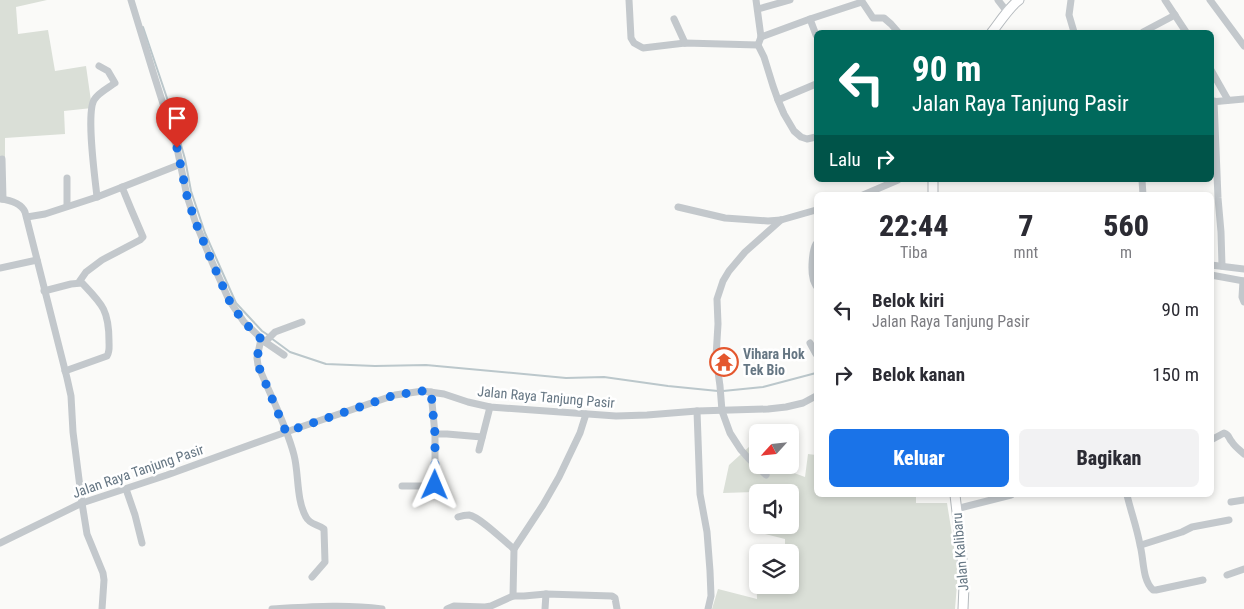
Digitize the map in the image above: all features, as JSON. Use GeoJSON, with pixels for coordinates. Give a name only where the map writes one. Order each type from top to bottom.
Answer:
{"type":"FeatureCollection","features":[{"type":"Feature","properties":{"kind":"main road"},"geometry":{"type":"LineString","coordinates":[[994,30],[1019,0]]}},
{"type":"Feature","properties":{"kind":"main road","name":"Jalan Kalibaru"},"geometry":{"type":"LineString","coordinates":[[955,497],[964,586],[963,609]]}},
{"type":"Feature","properties":{"kind":"street"},"geometry":{"type":"LineString","coordinates":[[131,0],[171,125],[187,196],[195,221],[229,300],[244,322],[264,341],[284,355]]}},
{"type":"Feature","properties":{"kind":"street"},"geometry":{"type":"LineString","coordinates":[[629,0],[631,38],[634,43],[643,48],[685,43],[758,45]]}},
{"type":"Feature","properties":{"kind":"street"},"geometry":{"type":"LineString","coordinates":[[756,0],[760,37],[758,45],[764,57],[772,86],[784,114],[794,131],[801,137],[814,137]]}},
{"type":"Feature","properties":{"kind":"street"},"geometry":{"type":"LineString","coordinates":[[758,9],[790,0]]}},
{"type":"Feature","properties":{"kind":"street"},"geometry":{"type":"LineString","coordinates":[[998,0],[1008,13]]}},
{"type":"Feature","properties":{"kind":"street"},"geometry":{"type":"LineString","coordinates":[[1071,0],[1069,15],[1073,30]]}},
{"type":"Feature","properties":{"kind":"street"},"geometry":{"type":"LineString","coordinates":[[1165,0],[1175,15],[1182,30]]}},
{"type":"Feature","properties":{"kind":"street"},"geometry":{"type":"LineString","coordinates":[[1210,0],[1244,46]]}},
{"type":"Feature","properties":{"kind":"street"},"geometry":{"type":"LineString","coordinates":[[760,37],[862,1],[873,18],[884,18],[896,30]]}},
{"type":"Feature","properties":{"kind":"street"},"geometry":{"type":"LineString","coordinates":[[1147,30],[1175,15]]}},
{"type":"Feature","properties":{"kind":"street"},"geometry":{"type":"LineString","coordinates":[[674,19],[685,43]]}},
{"type":"Feature","properties":{"kind":"street"},"geometry":{"type":"LineString","coordinates":[[810,19],[814,30]]}},
{"type":"Feature","properties":{"kind":"street"},"geometry":{"type":"LineString","coordinates":[[97,197],[93,154],[92,107],[95,98],[114,83],[108,71],[100,66]]}},
{"type":"Feature","properties":{"kind":"street"},"geometry":{"type":"LineString","coordinates":[[1214,75],[1228,100]]}},
{"type":"Feature","properties":{"kind":"street"},"geometry":{"type":"LineString","coordinates":[[778,100],[814,85]]}},
{"type":"Feature","properties":{"kind":"street"},"geometry":{"type":"LineString","coordinates":[[1214,102],[1244,99]]}},
{"type":"Feature","properties":{"kind":"street"},"geometry":{"type":"LineString","coordinates":[[1214,135],[1222,266]]}},
{"type":"Feature","properties":{"kind":"street"},"geometry":{"type":"LineString","coordinates":[[2,159],[2,199],[24,208],[71,396],[72,432],[87,534],[103,573],[102,609]]}},
{"type":"Feature","properties":{"kind":"street"},"geometry":{"type":"LineString","coordinates":[[27,217],[45,214],[97,197],[181,164]]}},
{"type":"Feature","properties":{"kind":"street"},"geometry":{"type":"LineString","coordinates":[[67,178],[67,206]]}},
{"type":"Feature","properties":{"kind":"street"},"geometry":{"type":"LineString","coordinates":[[869,192],[893,182]]}},
{"type":"Feature","properties":{"kind":"street"},"geometry":{"type":"LineString","coordinates":[[44,291],[79,282],[87,271],[105,258],[143,237],[122,187]]}},
{"type":"Feature","properties":{"kind":"street"},"geometry":{"type":"LineString","coordinates":[[678,207],[725,218],[781,220],[814,211]]}},
{"type":"Feature","properties":{"kind":"street"},"geometry":{"type":"LineString","coordinates":[[766,475],[741,450],[730,433],[722,408],[716,357],[717,299],[728,271],[745,252],[781,220]]}},
{"type":"Feature","properties":{"kind":"street"},"geometry":{"type":"LineString","coordinates":[[814,248],[812,271],[814,281]]}},
{"type":"Feature","properties":{"kind":"street"},"geometry":{"type":"LineString","coordinates":[[0,268],[37,260]]}},
{"type":"Feature","properties":{"kind":"street"},"geometry":{"type":"LineString","coordinates":[[1214,265],[1244,269]]}},
{"type":"Feature","properties":{"kind":"street"},"geometry":{"type":"LineString","coordinates":[[1214,276],[1244,281],[1242,297],[1244,302]]}},
{"type":"Feature","properties":{"kind":"street"},"geometry":{"type":"LineString","coordinates":[[65,371],[105,358],[110,351],[109,328],[104,308],[97,298],[79,282]]}},
{"type":"Feature","properties":{"kind":"street"},"geometry":{"type":"LineString","coordinates":[[302,322],[272,334],[264,341],[257,358],[258,365],[291,444],[297,465],[303,511],[310,522],[324,529],[324,562],[312,577]]}},
{"type":"Feature","properties":{"kind":"street"},"geometry":{"type":"LineString","coordinates":[[810,343],[814,350]]}},
{"type":"Feature","properties":{"kind":"street","name":"Jalan Raya Tanjung Pasir"},"geometry":{"type":"LineString","coordinates":[[0,543],[82,503],[395,395],[423,391],[444,394],[490,407],[616,416],[722,408],[768,409],[786,407],[814,397]]}},
{"type":"Feature","properties":{"kind":"street"},"geometry":{"type":"LineString","coordinates":[[402,486],[435,485],[435,434],[431,392]]}},
{"type":"Feature","properties":{"kind":"street"},"geometry":{"type":"LineString","coordinates":[[478,450],[490,407]]}},
{"type":"Feature","properties":{"kind":"street"},"geometry":{"type":"LineString","coordinates":[[697,411],[700,494],[707,532],[710,572],[711,596],[708,609]]}},
{"type":"Feature","properties":{"kind":"street"},"geometry":{"type":"LineString","coordinates":[[513,596],[514,549],[559,477],[580,433],[586,414]]}},
{"type":"Feature","properties":{"kind":"street"},"geometry":{"type":"LineString","coordinates":[[1214,439],[1226,433],[1230,441],[1244,454]]}},
{"type":"Feature","properties":{"kind":"street"},"geometry":{"type":"LineString","coordinates":[[435,434],[482,437]]}},
{"type":"Feature","properties":{"kind":"street"},"geometry":{"type":"LineString","coordinates":[[126,489],[142,544]]}},
{"type":"Feature","properties":{"kind":"street"},"geometry":{"type":"LineString","coordinates":[[956,509],[1003,497]]}},
{"type":"Feature","properties":{"kind":"street"},"geometry":{"type":"LineString","coordinates":[[1128,497],[1146,578],[1151,588],[1153,590],[1203,580]]}},
{"type":"Feature","properties":{"kind":"street"},"geometry":{"type":"LineString","coordinates":[[1231,502],[1244,500]]}},
{"type":"Feature","properties":{"kind":"street"},"geometry":{"type":"LineString","coordinates":[[458,517],[465,515],[474,517],[514,549]]}},
{"type":"Feature","properties":{"kind":"street"},"geometry":{"type":"LineString","coordinates":[[1140,545],[1192,527],[1229,520]]}},
{"type":"Feature","properties":{"kind":"street"},"geometry":{"type":"LineString","coordinates":[[1227,575],[1244,569]]}},
{"type":"Feature","properties":{"kind":"street"},"geometry":{"type":"LineString","coordinates":[[545,609],[546,594]]}},
{"type":"Feature","properties":{"kind":"street"},"geometry":{"type":"LineString","coordinates":[[447,609],[454,606],[491,606],[513,596],[546,594],[612,596],[616,598],[617,609]]}},
{"type":"Feature","properties":{"kind":"street"},"geometry":{"type":"LineString","coordinates":[[272,609],[361,606],[382,609]]}},
{"type":"Feature","properties":{"kind":"shaded area"},"geometry":{"type":"Polygon","coordinates":[[[0,0],[47,0],[16,7],[18,34],[48,30],[55,71],[86,66],[92,108],[64,111],[65,134],[5,138],[5,189],[0,190],[0,0]]]}},
{"type":"Feature","properties":{"kind":"shaded area"},"geometry":{"type":"Polygon","coordinates":[[[749,447],[749,474],[797,474],[805,477],[808,454],[814,455],[814,497],[916,497],[916,503],[947,503],[958,572],[955,609],[712,609],[718,589],[757,599],[757,594],[799,594],[799,544],[785,544],[785,539],[765,534],[799,534],[799,484],[749,484],[749,492],[723,493],[729,465],[749,447]]]}},
{"type":"Feature","properties":{"kind":"waterway"},"geometry":{"type":"LineString","coordinates":[[143,27],[172,113],[185,159],[191,191],[205,233],[236,303],[268,335]]}},
{"type":"Feature","properties":{"kind":"waterway"},"geometry":{"type":"LineString","coordinates":[[271,338],[290,352],[326,364],[375,366],[426,365],[566,378],[604,377],[718,391]]}},
{"type":"Feature","properties":{"kind":"waterway"},"geometry":{"type":"LineString","coordinates":[[723,391],[763,387],[814,374]]}},
{"type":"Feature","properties":{"kind":"place","name":"Vihara Hok Tek Bio"},"geometry":{"type":"Point","coordinates":[724,362]}},
{"type":"Feature","properties":{"kind":"route"},"geometry":{"type":"LineString","coordinates":[[177,148],[187,196],[212,262],[236,311],[261,339],[257,358],[258,365],[286,432],[395,395],[423,391],[431,392],[435,434],[435,485]]}}]}
